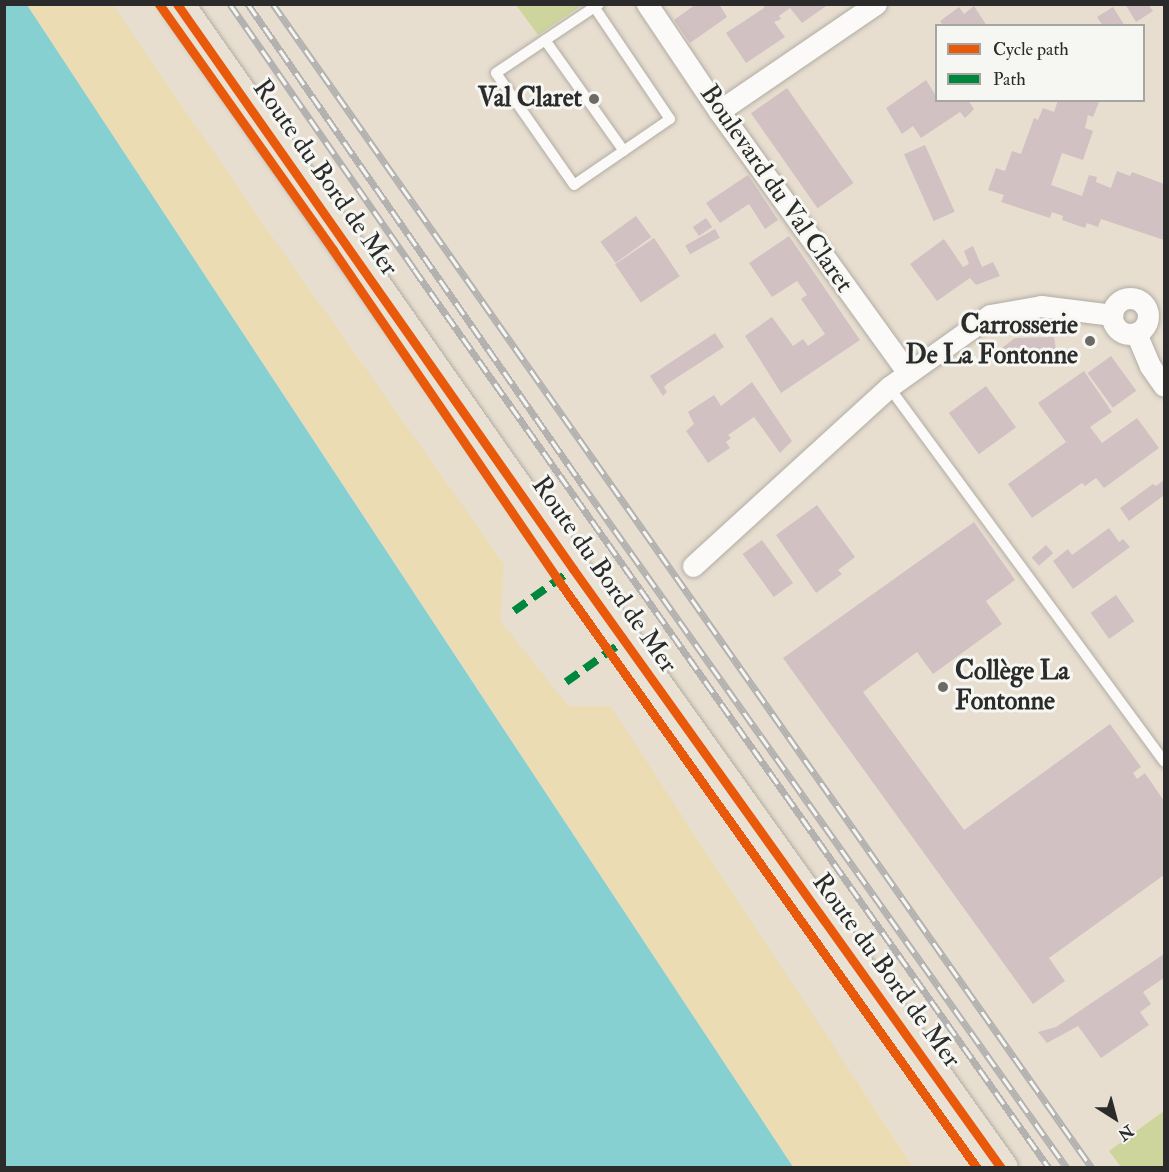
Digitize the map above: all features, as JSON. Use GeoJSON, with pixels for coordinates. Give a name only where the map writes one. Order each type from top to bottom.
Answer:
{"type":"FeatureCollection","features":[{"type":"Feature","properties":{"kind":"main road","name":"Route du Bord de Mer"},"geometry":{"type":"LineString","coordinates":[[177,4],[573,570],[1001,1167]]}},
{"type":"Feature","properties":{"kind":"street","name":"Boulevard du Val Claret"},"geometry":{"type":"LineString","coordinates":[[647,4],[719,111],[907,372]]}},
{"type":"Feature","properties":{"kind":"street"},"geometry":{"type":"LineString","coordinates":[[719,111],[876,4]]}},
{"type":"Feature","properties":{"kind":"street"},"geometry":{"type":"LineString","coordinates":[[1133,298],[1156,311],[1136,333],[1119,331],[1112,315],[1122,300],[1133,298]]}},
{"type":"Feature","properties":{"kind":"street"},"geometry":{"type":"LineString","coordinates":[[693,566],[889,387],[990,315],[1041,306],[1112,315]]}},
{"type":"Feature","properties":{"kind":"street"},"geometry":{"type":"LineString","coordinates":[[1136,333],[1150,366],[1164,386]]}},
{"type":"Feature","properties":{"kind":"lane"},"geometry":{"type":"LineString","coordinates":[[597,6],[670,119],[574,184],[496,73],[597,6]]}},
{"type":"Feature","properties":{"kind":"lane"},"geometry":{"type":"LineString","coordinates":[[545,40],[624,151]]}},
{"type":"Feature","properties":{"kind":"lane"},"geometry":{"type":"LineString","coordinates":[[889,387],[1164,762]]}},
{"type":"Feature","properties":{"kind":"green space"},"geometry":{"type":"Polygon","coordinates":[[[516,5],[582,5],[538,35],[516,5]]]}},
{"type":"Feature","properties":{"kind":"green space"},"geometry":{"type":"Polygon","coordinates":[[[1164,1111],[1164,1167],[1121,1167],[1109,1151],[1164,1111]]]}},
{"type":"Feature","properties":{"kind":"sand"},"geometry":{"type":"Polygon","coordinates":[[[27,5],[113,5],[254,211],[504,564],[500,620],[568,706],[610,706],[913,1167],[793,1167],[27,5]]]}},
{"type":"Feature","properties":{"kind":"water"},"geometry":{"type":"Polygon","coordinates":[[[4,5],[27,5],[793,1167],[5,1167],[4,5]]]}},
{"type":"Feature","properties":{"kind":"building"},"geometry":{"type":"Polygon","coordinates":[[[696,4],[719,4],[727,17],[690,43],[674,20],[696,4]]]}},
{"type":"Feature","properties":{"kind":"building"},"geometry":{"type":"Polygon","coordinates":[[[763,4],[829,4],[802,23],[790,8],[779,16],[781,19],[774,22],[785,37],[746,63],[726,33],[764,8],[763,4]]]}},
{"type":"Feature","properties":{"kind":"building"},"geometry":{"type":"Polygon","coordinates":[[[1125,4],[1148,4],[1153,11],[1136,22],[1125,4]]]}},
{"type":"Feature","properties":{"kind":"building"},"geometry":{"type":"Polygon","coordinates":[[[974,6],[986,24],[942,24],[940,21],[959,7],[964,14],[974,6]]]}},
{"type":"Feature","properties":{"kind":"building"},"geometry":{"type":"Polygon","coordinates":[[[1113,7],[1124,24],[1102,24],[1097,17],[1113,7]]]}},
{"type":"Feature","properties":{"kind":"building"},"geometry":{"type":"Polygon","coordinates":[[[926,80],[935,94],[935,102],[969,102],[974,109],[965,118],[960,112],[921,138],[913,126],[902,134],[886,108],[926,80]]]}},
{"type":"Feature","properties":{"kind":"building"},"geometry":{"type":"Polygon","coordinates":[[[787,88],[854,183],[817,208],[751,113],[787,88]]]}},
{"type":"Feature","properties":{"kind":"building"},"geometry":{"type":"Polygon","coordinates":[[[1057,102],[1099,102],[1093,117],[1088,115],[1085,128],[1093,131],[1083,160],[1062,153],[1051,185],[1082,196],[1089,175],[1097,177],[1096,182],[1111,188],[1117,171],[1130,176],[1132,172],[1164,184],[1164,240],[1101,219],[1098,227],[1087,223],[1085,228],[1062,220],[1063,216],[1052,212],[1050,218],[1001,202],[1004,195],[988,190],[996,168],[1005,171],[1012,151],[1021,154],[1034,118],[1038,120],[1043,108],[1054,112],[1057,102]]]}},
{"type":"Feature","properties":{"kind":"building"},"geometry":{"type":"Polygon","coordinates":[[[925,145],[955,212],[934,221],[904,154],[925,145]]]}},
{"type":"Feature","properties":{"kind":"building"},"geometry":{"type":"Polygon","coordinates":[[[748,175],[778,220],[765,229],[749,204],[720,223],[706,203],[748,175]]]}},
{"type":"Feature","properties":{"kind":"building"},"geometry":{"type":"Polygon","coordinates":[[[636,216],[651,237],[616,263],[600,242],[636,216]]]}},
{"type":"Feature","properties":{"kind":"building"},"geometry":{"type":"Polygon","coordinates":[[[706,218],[712,227],[699,236],[693,227],[706,218]]]}},
{"type":"Feature","properties":{"kind":"building"},"geometry":{"type":"Polygon","coordinates":[[[715,229],[720,238],[690,254],[685,245],[715,229]]]}},
{"type":"Feature","properties":{"kind":"building"},"geometry":{"type":"Polygon","coordinates":[[[789,236],[860,340],[781,393],[745,336],[772,317],[793,346],[803,339],[808,346],[825,334],[801,299],[807,295],[797,281],[772,297],[749,263],[789,236]]]}},
{"type":"Feature","properties":{"kind":"building"},"geometry":{"type":"Polygon","coordinates":[[[654,238],[680,276],[641,302],[615,264],[654,238]]]}},
{"type":"Feature","properties":{"kind":"building"},"geometry":{"type":"Polygon","coordinates":[[[944,239],[963,267],[969,264],[964,251],[973,246],[982,267],[993,262],[1000,276],[976,285],[970,278],[937,301],[910,264],[944,239]]]}},
{"type":"Feature","properties":{"kind":"building"},"geometry":{"type":"Polygon","coordinates":[[[715,333],[724,347],[667,384],[664,387],[667,392],[663,396],[650,376],[715,333]]]}},
{"type":"Feature","properties":{"kind":"building"},"geometry":{"type":"Polygon","coordinates":[[[1054,337],[1057,355],[1013,364],[1002,348],[1015,338],[1054,337]]]}},
{"type":"Feature","properties":{"kind":"building"},"geometry":{"type":"Polygon","coordinates":[[[1111,356],[1136,391],[1113,408],[1088,373],[1111,356]]]}},
{"type":"Feature","properties":{"kind":"building"},"geometry":{"type":"Polygon","coordinates":[[[1084,371],[1112,412],[1090,427],[1102,443],[1137,418],[1159,448],[1104,488],[1096,478],[1085,486],[1082,483],[1032,518],[1008,484],[1066,442],[1038,403],[1084,371]]]}},
{"type":"Feature","properties":{"kind":"building"},"geometry":{"type":"Polygon","coordinates":[[[752,382],[792,441],[780,453],[754,417],[728,435],[731,438],[726,442],[730,448],[708,463],[686,431],[694,424],[688,412],[714,395],[721,406],[752,382]]]}},
{"type":"Feature","properties":{"kind":"building"},"geometry":{"type":"Polygon","coordinates":[[[986,386],[1016,427],[979,454],[949,413],[986,386]]]}},
{"type":"Feature","properties":{"kind":"building"},"geometry":{"type":"Polygon","coordinates":[[[1164,480],[1164,498],[1163,496],[1129,521],[1120,508],[1153,484],[1156,486],[1164,480]]]}},
{"type":"Feature","properties":{"kind":"building"},"geometry":{"type":"Polygon","coordinates":[[[817,505],[855,557],[838,570],[842,574],[816,593],[776,535],[817,505]]]}},
{"type":"Feature","properties":{"kind":"building"},"geometry":{"type":"Polygon","coordinates":[[[974,522],[1015,580],[986,601],[1002,624],[933,674],[917,652],[863,692],[964,830],[1110,724],[1141,767],[1133,773],[1137,779],[1145,773],[1164,801],[1164,875],[1049,958],[1065,981],[1033,1004],[783,658],[974,522]]]}},
{"type":"Feature","properties":{"kind":"building"},"geometry":{"type":"Polygon","coordinates":[[[1109,528],[1119,542],[1123,539],[1130,547],[1073,589],[1053,561],[1068,549],[1072,555],[1109,528]]]}},
{"type":"Feature","properties":{"kind":"building"},"geometry":{"type":"Polygon","coordinates":[[[762,540],[793,583],[774,597],[743,554],[762,540]]]}},
{"type":"Feature","properties":{"kind":"building"},"geometry":{"type":"Polygon","coordinates":[[[1046,545],[1053,553],[1039,566],[1032,557],[1046,545]]]}},
{"type":"Feature","properties":{"kind":"building"},"geometry":{"type":"Polygon","coordinates":[[[1116,595],[1134,621],[1109,639],[1091,613],[1116,595]]]}},
{"type":"Feature","properties":{"kind":"building"},"geometry":{"type":"Polygon","coordinates":[[[1164,954],[1164,978],[1143,992],[1151,1004],[1140,1012],[1149,1025],[1101,1058],[1078,1026],[1047,1043],[1038,1032],[1056,1027],[1164,954]]]}},
{"type":"Feature","properties":{"kind":"railway"},"geometry":{"type":"LineString","coordinates":[[230,4],[414,269],[1049,1168]]}},
{"type":"Feature","properties":{"kind":"railway"},"geometry":{"type":"LineString","coordinates":[[248,4],[582,484],[1067,1168]]}},
{"type":"Feature","properties":{"kind":"railway"},"geometry":{"type":"LineString","coordinates":[[273,4],[1092,1168]]}},
{"type":"Feature","properties":{"kind":"marked path"},"geometry":{"type":"LineString","coordinates":[[514,611],[573,569]]}},
{"type":"Feature","properties":{"kind":"marked path"},"geometry":{"type":"LineString","coordinates":[[566,682],[624,641]]}},
{"type":"Feature","properties":{"kind":"cycle path"},"geometry":{"type":"LineString","coordinates":[[159,4],[333,250],[558,580],[977,1168]]}},
{"type":"Feature","properties":{"kind":"cycle path"},"geometry":{"type":"LineString","coordinates":[[177,4],[573,569],[1001,1168]]}},
{"type":"Feature","properties":{"kind":"place","name":"Val Claret"},"geometry":{"type":"Point","coordinates":[594,99]}},
{"type":"Feature","properties":{"kind":"place","name":"Carrosserie De La Fontonne"},"geometry":{"type":"Point","coordinates":[1090,341]}},
{"type":"Feature","properties":{"kind":"place","name":"Collège La Fontonne"},"geometry":{"type":"Point","coordinates":[943,687]}}]}
